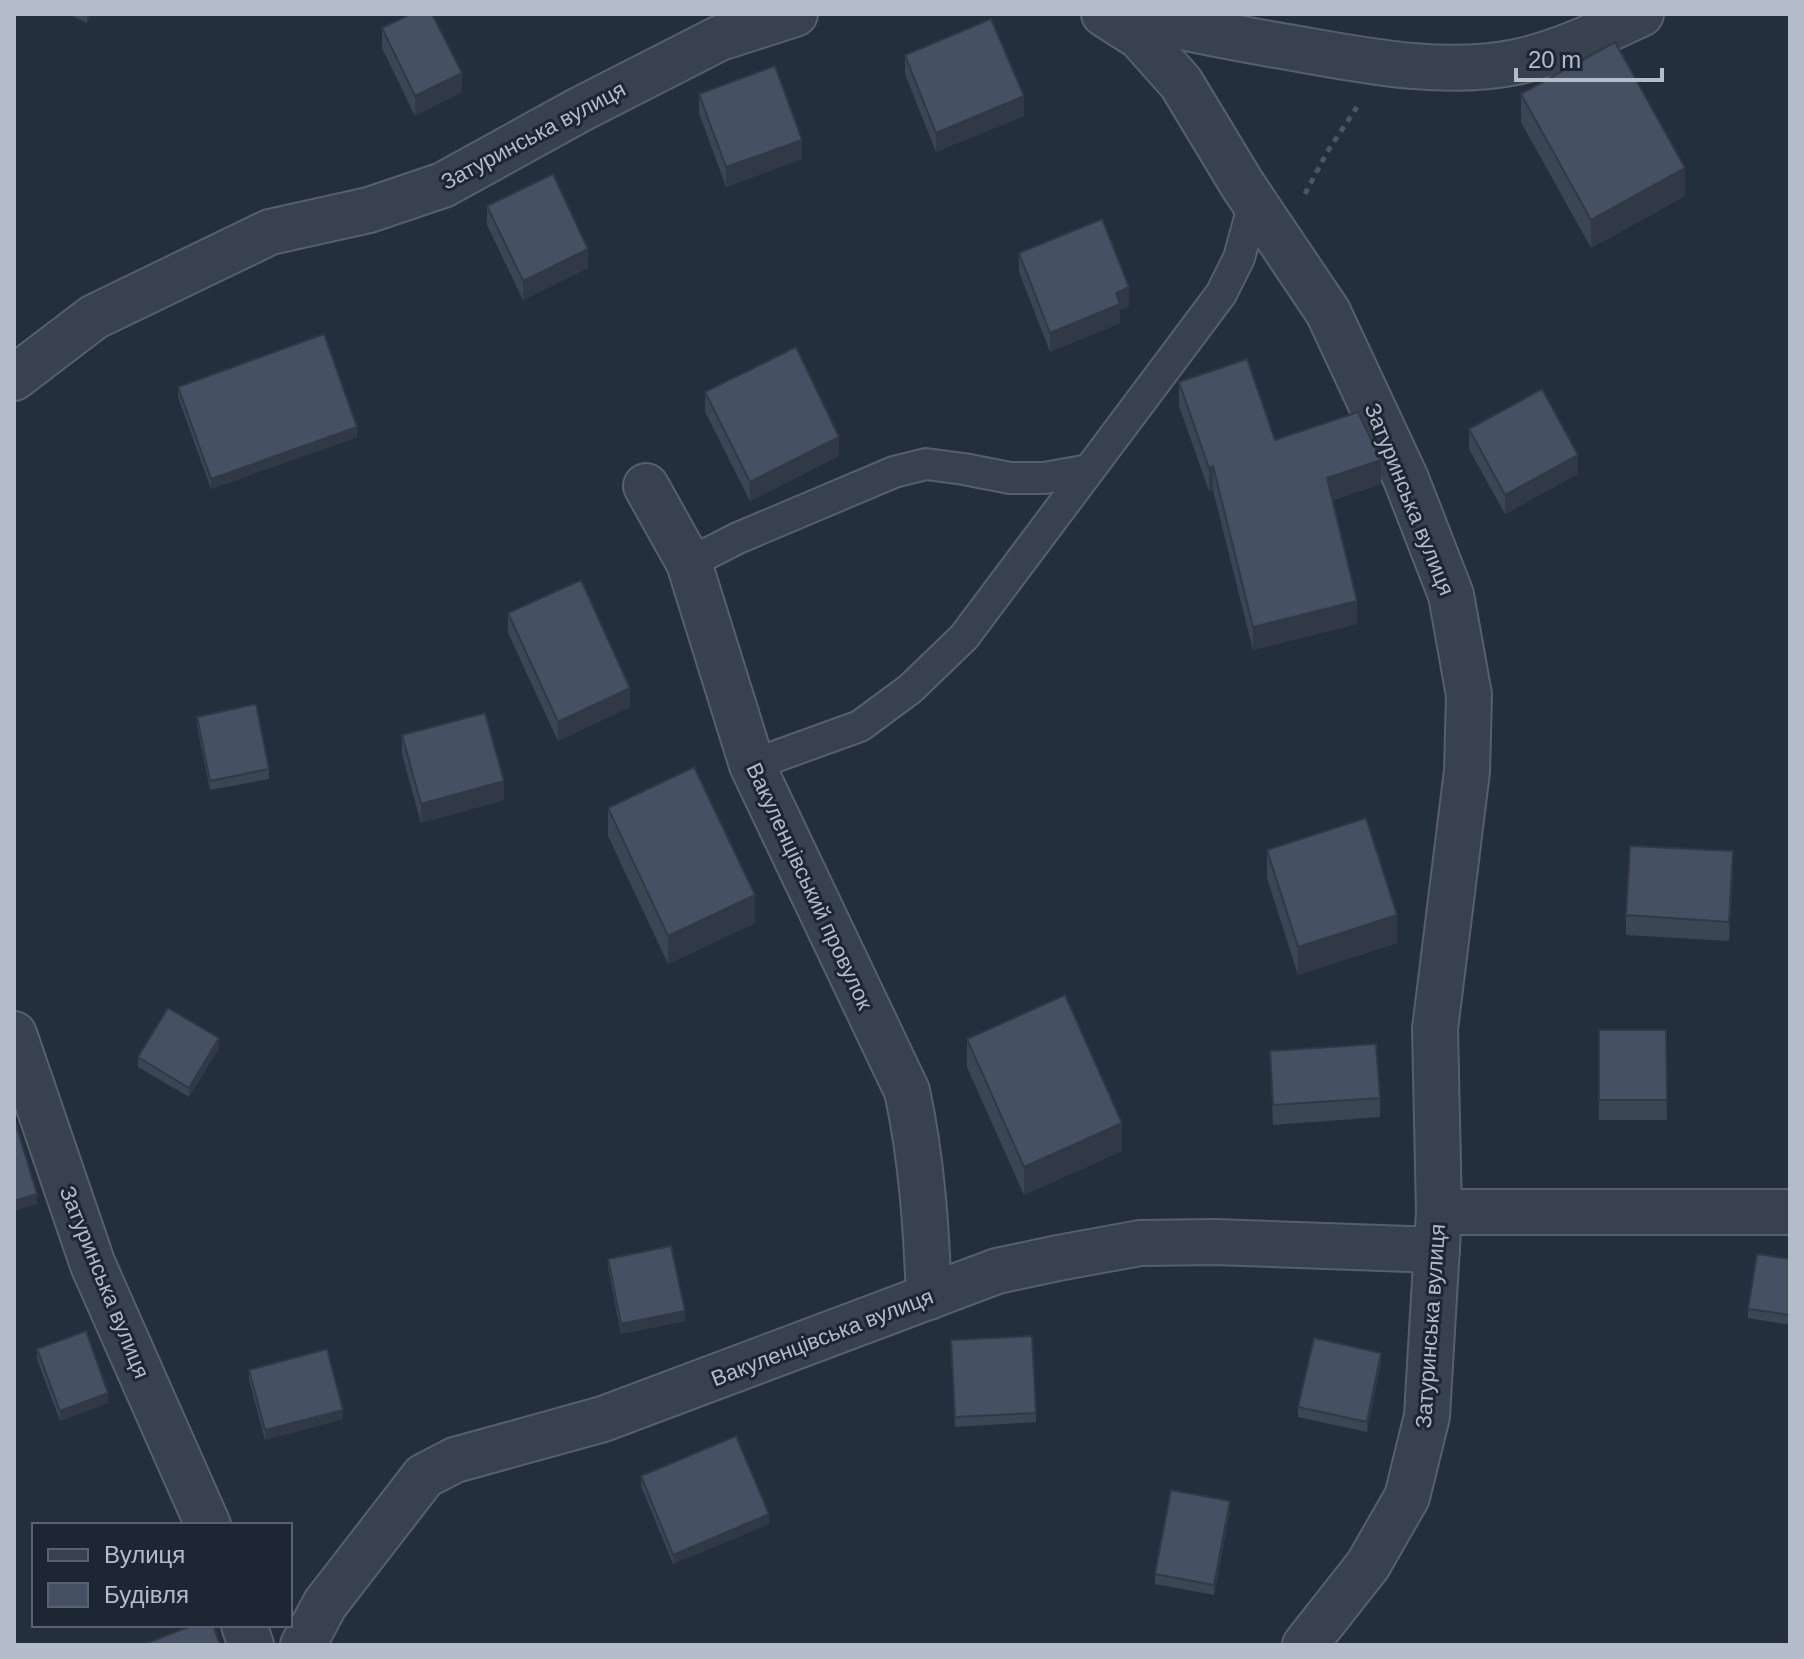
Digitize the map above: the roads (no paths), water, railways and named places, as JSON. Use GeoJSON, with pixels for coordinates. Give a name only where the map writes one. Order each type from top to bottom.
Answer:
{"type":"FeatureCollection","features":[{"type":"Feature","properties":{"kind":"street","name":"Затуринська вулиця"},"geometry":{"type":"LineString","coordinates":[[14,378],[94,317],[270,232],[369,210],[443,185],[579,110],[720,38],[795,14]]}},
{"type":"Feature","properties":{"kind":"street","name":"Затуринська вулиця"},"geometry":{"type":"LineString","coordinates":[[1104,14],[1140,37],[1181,83],[1254,203],[1328,312],[1406,479],[1451,595],[1469,695],[1467,771],[1435,1029],[1438,1231],[1427,1416],[1407,1497],[1368,1565],[1305,1645]]}},
{"type":"Feature","properties":{"kind":"street"},"geometry":{"type":"LineString","coordinates":[[1126,14],[1193,31],[1364,60],[1459,69],[1516,62],[1569,47],[1641,14]]}},
{"type":"Feature","properties":{"kind":"street","name":"Вакуленцівський провулок"},"geometry":{"type":"LineString","coordinates":[[646,486],[689,563],[752,765],[907,1091],[917,1138],[926,1214],[929,1297]]}},
{"type":"Feature","properties":{"kind":"street","name":"Затуринська вулиця"},"geometry":{"type":"LineString","coordinates":[[14,1034],[93,1265],[207,1523]]}},
{"type":"Feature","properties":{"kind":"street","name":"Затуринська вулиця"},"geometry":{"type":"LineString","coordinates":[[1438,1231],[1790,1212]]}},
{"type":"Feature","properties":{"kind":"street","name":"Вакуленцівська вулиця"},"geometry":{"type":"LineString","coordinates":[[303,1645],[325,1604],[424,1476],[455,1460],[603,1419],[997,1271],[1140,1243],[1438,1231]]}},
{"type":"Feature","properties":{"kind":"lane"},"geometry":{"type":"LineString","coordinates":[[752,765],[860,726],[910,689],[964,637],[1221,294],[1239,258],[1254,203]]}},
{"type":"Feature","properties":{"kind":"lane"},"geometry":{"type":"LineString","coordinates":[[689,563],[738,538],[894,472],[926,464],[1010,478],[1044,478],[1089,470]]}}]}
